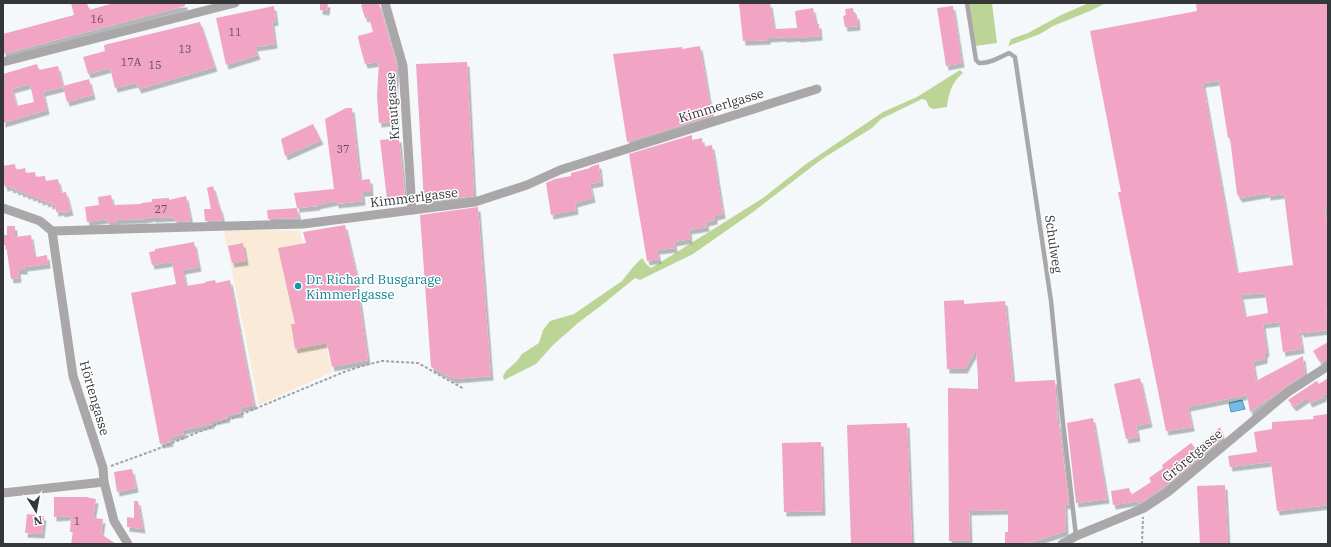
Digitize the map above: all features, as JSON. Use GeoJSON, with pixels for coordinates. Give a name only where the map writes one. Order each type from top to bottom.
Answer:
{"type":"FeatureCollection","features":[{"type":"Feature","properties":{"kind":"street"},"geometry":{"type":"LineString","coordinates":[[3,62],[235,3]]}},
{"type":"Feature","properties":{"kind":"street","name":"Krautgasse"},"geometry":{"type":"LineString","coordinates":[[385,3],[403,66],[412,210]]}},
{"type":"Feature","properties":{"kind":"street","name":"Kimmerlgasse"},"geometry":{"type":"LineString","coordinates":[[52,231],[303,224],[475,202],[527,185],[560,170],[817,89]]}},
{"type":"Feature","properties":{"kind":"street"},"geometry":{"type":"LineString","coordinates":[[3,208],[40,221],[52,231]]}},
{"type":"Feature","properties":{"kind":"street","name":"Hörtengasse"},"geometry":{"type":"LineString","coordinates":[[52,231],[73,376],[103,468],[104,482],[114,521],[128,544]]}},
{"type":"Feature","properties":{"kind":"street","name":"Gröretgasse"},"geometry":{"type":"LineString","coordinates":[[1062,544],[1076,536],[1144,508],[1168,492],[1288,392],[1328,366]]}},
{"type":"Feature","properties":{"kind":"street"},"geometry":{"type":"LineString","coordinates":[[3,493],[104,482]]}},
{"type":"Feature","properties":{"kind":"lane","name":"Schulweg"},"geometry":{"type":"LineString","coordinates":[[967,3],[976,60],[979,63],[983,63],[1009,53],[1015,57],[1051,301],[1062,423],[1076,536]]}},
{"type":"Feature","properties":{"kind":"path"},"geometry":{"type":"LineString","coordinates":[[103,468],[132,460],[362,366],[382,361],[418,363],[464,389]]}},
{"type":"Feature","properties":{"kind":"path"},"geometry":{"type":"LineString","coordinates":[[1142,544],[1144,508]]}},
{"type":"Feature","properties":{"kind":"shaded area","name":"Dr. Richard Busgarage Kimmerlgasse"},"geometry":{"type":"Polygon","coordinates":[[[224,231],[300,231],[332,372],[259,405],[224,231]]]}},
{"type":"Feature","properties":{"kind":"green space"},"geometry":{"type":"Polygon","coordinates":[[[969,3],[992,3],[997,43],[975,46],[969,3]]]}},
{"type":"Feature","properties":{"kind":"green space"},"geometry":{"type":"Polygon","coordinates":[[[1089,3],[1106,3],[1053,26],[1040,34],[1008,46],[1011,39],[1028,33],[1061,15],[1089,3]]]}},
{"type":"Feature","properties":{"kind":"green space"},"geometry":{"type":"Polygon","coordinates":[[[960,70],[963,73],[956,79],[947,107],[933,109],[929,107],[926,100],[922,99],[881,119],[872,128],[822,159],[753,212],[693,254],[640,280],[635,278],[578,323],[553,345],[536,364],[504,380],[503,376],[506,371],[522,354],[539,343],[543,330],[550,321],[574,314],[622,281],[642,258],[651,268],[763,198],[806,164],[883,112],[917,97],[960,70]]]}},
{"type":"Feature","properties":{"kind":"water"},"geometry":{"type":"Polygon","coordinates":[[[1242,400],[1245,409],[1231,412],[1229,403],[1242,400]]]}},
{"type":"Feature","properties":{"kind":"building"},"geometry":{"type":"Polygon","coordinates":[[[71,3],[87,3],[89,10],[114,3],[185,3],[185,6],[3,54],[3,34],[74,15],[71,3]]]}},
{"type":"Feature","properties":{"kind":"building"},"geometry":{"type":"Polygon","coordinates":[[[320,3],[328,3],[327,11],[320,10],[320,3]]]}},
{"type":"Feature","properties":{"kind":"building"},"geometry":{"type":"Polygon","coordinates":[[[363,3],[379,3],[397,65],[395,96],[397,121],[379,123],[377,96],[379,62],[365,64],[358,36],[373,32],[369,17],[365,18],[361,5],[363,3]]]}},
{"type":"Feature","properties":{"kind":"building"},"geometry":{"type":"Polygon","coordinates":[[[739,3],[770,3],[774,29],[797,28],[795,11],[813,8],[816,24],[819,24],[820,36],[768,38],[768,40],[743,41],[739,3]]]}},
{"type":"Feature","properties":{"kind":"building"},"geometry":{"type":"Polygon","coordinates":[[[1196,3],[1328,3],[1328,209],[1325,209],[1328,228],[1328,308],[1326,308],[1328,330],[1302,333],[1299,329],[1302,349],[1283,352],[1279,322],[1263,324],[1267,352],[1265,353],[1265,359],[1253,362],[1256,381],[1303,356],[1305,374],[1250,412],[1247,395],[1188,407],[1192,427],[1166,431],[1118,192],[1121,192],[1090,31],[1197,11],[1196,3]],[[1219,81],[1203,83],[1237,273],[1293,265],[1284,194],[1268,196],[1268,193],[1240,198],[1237,194],[1230,138],[1228,138],[1219,81]],[[1265,293],[1241,295],[1245,317],[1268,313],[1265,293]]]}},
{"type":"Feature","properties":{"kind":"building"},"geometry":{"type":"Polygon","coordinates":[[[274,6],[276,21],[272,22],[275,44],[255,47],[258,55],[226,65],[216,18],[274,6]]]}},
{"type":"Feature","properties":{"kind":"building"},"geometry":{"type":"Polygon","coordinates":[[[953,6],[962,63],[946,66],[937,8],[953,6]]]}},
{"type":"Feature","properties":{"kind":"building"},"geometry":{"type":"Polygon","coordinates":[[[853,8],[854,14],[857,15],[858,26],[845,27],[843,16],[846,15],[845,9],[853,8]]]}},
{"type":"Feature","properties":{"kind":"building"},"geometry":{"type":"Polygon","coordinates":[[[200,22],[215,67],[139,89],[136,83],[115,88],[110,68],[88,74],[83,57],[105,51],[104,45],[200,22]]]}},
{"type":"Feature","properties":{"kind":"building"},"geometry":{"type":"Polygon","coordinates":[[[700,46],[712,116],[627,142],[613,54],[682,47],[682,49],[700,46]]]}},
{"type":"Feature","properties":{"kind":"building"},"geometry":{"type":"Polygon","coordinates":[[[467,62],[474,196],[424,202],[416,64],[467,62]]]}},
{"type":"Feature","properties":{"kind":"building"},"geometry":{"type":"Polygon","coordinates":[[[37,64],[39,70],[58,66],[63,87],[43,92],[47,110],[3,123],[3,74],[37,64]],[[30,84],[12,89],[17,106],[34,102],[30,84]]]}},
{"type":"Feature","properties":{"kind":"building"},"geometry":{"type":"Polygon","coordinates":[[[89,79],[93,95],[67,102],[63,86],[89,79]]]}},
{"type":"Feature","properties":{"kind":"building"},"geometry":{"type":"Polygon","coordinates":[[[346,108],[352,108],[360,180],[370,179],[371,192],[362,192],[363,201],[336,204],[336,201],[317,205],[318,206],[297,208],[294,193],[334,189],[325,119],[346,108]]]}},
{"type":"Feature","properties":{"kind":"building"},"geometry":{"type":"Polygon","coordinates":[[[313,124],[321,140],[285,156],[281,139],[313,124]]]}},
{"type":"Feature","properties":{"kind":"building"},"geometry":{"type":"Polygon","coordinates":[[[692,135],[692,140],[702,138],[703,147],[712,145],[723,214],[715,216],[715,220],[706,222],[707,227],[689,230],[690,239],[674,242],[675,248],[657,250],[659,259],[647,261],[629,154],[692,135]]]}},
{"type":"Feature","properties":{"kind":"building"},"geometry":{"type":"Polygon","coordinates":[[[399,138],[405,197],[387,199],[380,140],[399,138]]]}},
{"type":"Feature","properties":{"kind":"building"},"geometry":{"type":"Polygon","coordinates":[[[15,164],[16,170],[25,168],[26,173],[35,172],[36,177],[45,176],[46,181],[58,179],[61,193],[66,192],[71,211],[62,213],[62,211],[56,212],[55,204],[50,205],[50,202],[46,203],[45,200],[40,201],[40,198],[36,199],[35,196],[31,197],[30,194],[26,195],[25,192],[21,193],[20,190],[16,191],[15,188],[11,189],[10,186],[5,187],[3,179],[3,166],[15,164]]]}},
{"type":"Feature","properties":{"kind":"building"},"geometry":{"type":"Polygon","coordinates":[[[599,164],[601,182],[590,184],[593,198],[575,203],[576,210],[551,215],[546,183],[555,179],[571,176],[571,173],[599,164]]]}},
{"type":"Feature","properties":{"kind":"building"},"geometry":{"type":"Polygon","coordinates":[[[213,186],[223,220],[205,221],[204,209],[211,209],[207,188],[213,186]]]}},
{"type":"Feature","properties":{"kind":"building"},"geometry":{"type":"Polygon","coordinates":[[[111,195],[113,205],[141,204],[152,202],[152,199],[169,198],[169,200],[186,196],[191,221],[175,222],[174,217],[153,217],[144,219],[116,220],[117,223],[108,223],[107,219],[87,222],[85,207],[99,205],[98,197],[111,195]]]}},
{"type":"Feature","properties":{"kind":"building"},"geometry":{"type":"Polygon","coordinates":[[[478,207],[491,376],[454,379],[431,367],[420,215],[478,207]]]}},
{"type":"Feature","properties":{"kind":"building"},"geometry":{"type":"Polygon","coordinates":[[[297,208],[299,218],[268,219],[267,210],[297,208]]]}},
{"type":"Feature","properties":{"kind":"building"},"geometry":{"type":"Polygon","coordinates":[[[345,225],[355,268],[368,360],[332,367],[327,343],[295,349],[291,324],[295,324],[278,248],[306,243],[303,232],[345,225]]]}},
{"type":"Feature","properties":{"kind":"building"},"geometry":{"type":"Polygon","coordinates":[[[7,226],[15,226],[15,237],[31,235],[34,255],[37,257],[47,255],[48,264],[25,267],[25,270],[18,270],[19,278],[11,279],[6,245],[3,245],[3,235],[7,235],[7,226]]]}},
{"type":"Feature","properties":{"kind":"building"},"geometry":{"type":"Polygon","coordinates":[[[194,242],[199,267],[183,270],[186,286],[215,280],[216,283],[230,280],[254,405],[240,408],[241,413],[227,415],[228,418],[212,421],[212,424],[183,430],[184,434],[170,437],[171,442],[160,444],[131,293],[176,284],[172,262],[152,265],[149,252],[155,251],[155,249],[194,242]]]}},
{"type":"Feature","properties":{"kind":"building"},"geometry":{"type":"Polygon","coordinates":[[[243,243],[246,261],[232,263],[228,246],[243,243]]]}},
{"type":"Feature","properties":{"kind":"building"},"geometry":{"type":"Polygon","coordinates":[[[964,300],[964,304],[1005,301],[1013,382],[1055,380],[1058,424],[1069,504],[1065,505],[1066,531],[1033,542],[1005,544],[1005,532],[1008,532],[1008,510],[969,511],[970,541],[949,541],[948,388],[978,389],[978,377],[976,350],[965,369],[947,369],[944,301],[964,300]]]}},
{"type":"Feature","properties":{"kind":"building"},"geometry":{"type":"Polygon","coordinates":[[[1328,342],[1328,358],[1321,363],[1313,351],[1328,342]]]}},
{"type":"Feature","properties":{"kind":"building"},"geometry":{"type":"Polygon","coordinates":[[[1140,378],[1150,423],[1136,426],[1138,437],[1126,439],[1114,384],[1140,378]]]}},
{"type":"Feature","properties":{"kind":"building"},"geometry":{"type":"Polygon","coordinates":[[[1328,378],[1328,393],[1324,395],[1324,397],[1310,403],[1307,398],[1294,407],[1288,400],[1315,382],[1317,381],[1319,384],[1328,378]]]}},
{"type":"Feature","properties":{"kind":"building"},"geometry":{"type":"Polygon","coordinates":[[[1328,414],[1328,505],[1277,511],[1271,462],[1230,467],[1228,456],[1257,452],[1254,432],[1272,429],[1272,422],[1314,419],[1313,416],[1328,414]]]}},
{"type":"Feature","properties":{"kind":"building"},"geometry":{"type":"Polygon","coordinates":[[[1093,418],[1107,499],[1076,503],[1067,423],[1093,418]]]}},
{"type":"Feature","properties":{"kind":"building"},"geometry":{"type":"Polygon","coordinates":[[[907,423],[912,544],[851,544],[847,425],[907,423]]]}},
{"type":"Feature","properties":{"kind":"building"},"geometry":{"type":"Polygon","coordinates":[[[1220,427],[1223,438],[1164,487],[1139,504],[1138,501],[1113,505],[1111,491],[1129,488],[1131,495],[1151,482],[1149,478],[1163,468],[1162,465],[1191,443],[1196,449],[1220,427]]]}},
{"type":"Feature","properties":{"kind":"building"},"geometry":{"type":"Polygon","coordinates":[[[821,442],[823,511],[784,512],[782,443],[821,442]]]}},
{"type":"Feature","properties":{"kind":"building"},"geometry":{"type":"Polygon","coordinates":[[[132,469],[136,488],[117,492],[114,472],[132,469]]]}},
{"type":"Feature","properties":{"kind":"building"},"geometry":{"type":"Polygon","coordinates":[[[1225,485],[1228,544],[1200,544],[1197,486],[1225,485]]]}},
{"type":"Feature","properties":{"kind":"building"},"geometry":{"type":"Polygon","coordinates":[[[54,497],[86,497],[96,499],[93,518],[103,519],[101,534],[116,544],[71,544],[73,532],[70,532],[71,516],[54,517],[54,497]]]}},
{"type":"Feature","properties":{"kind":"building"},"geometry":{"type":"Polygon","coordinates":[[[134,501],[138,501],[143,529],[127,527],[127,517],[134,518],[134,501]]]}},
{"type":"Feature","properties":{"kind":"building"},"geometry":{"type":"Polygon","coordinates":[[[27,514],[44,516],[42,534],[25,533],[27,514]]]}},
{"type":"Feature","properties":{"kind":"place","name":"Dr. Richard Busgarage Kimmerlgasse"},"geometry":{"type":"Point","coordinates":[298,286]}}]}
